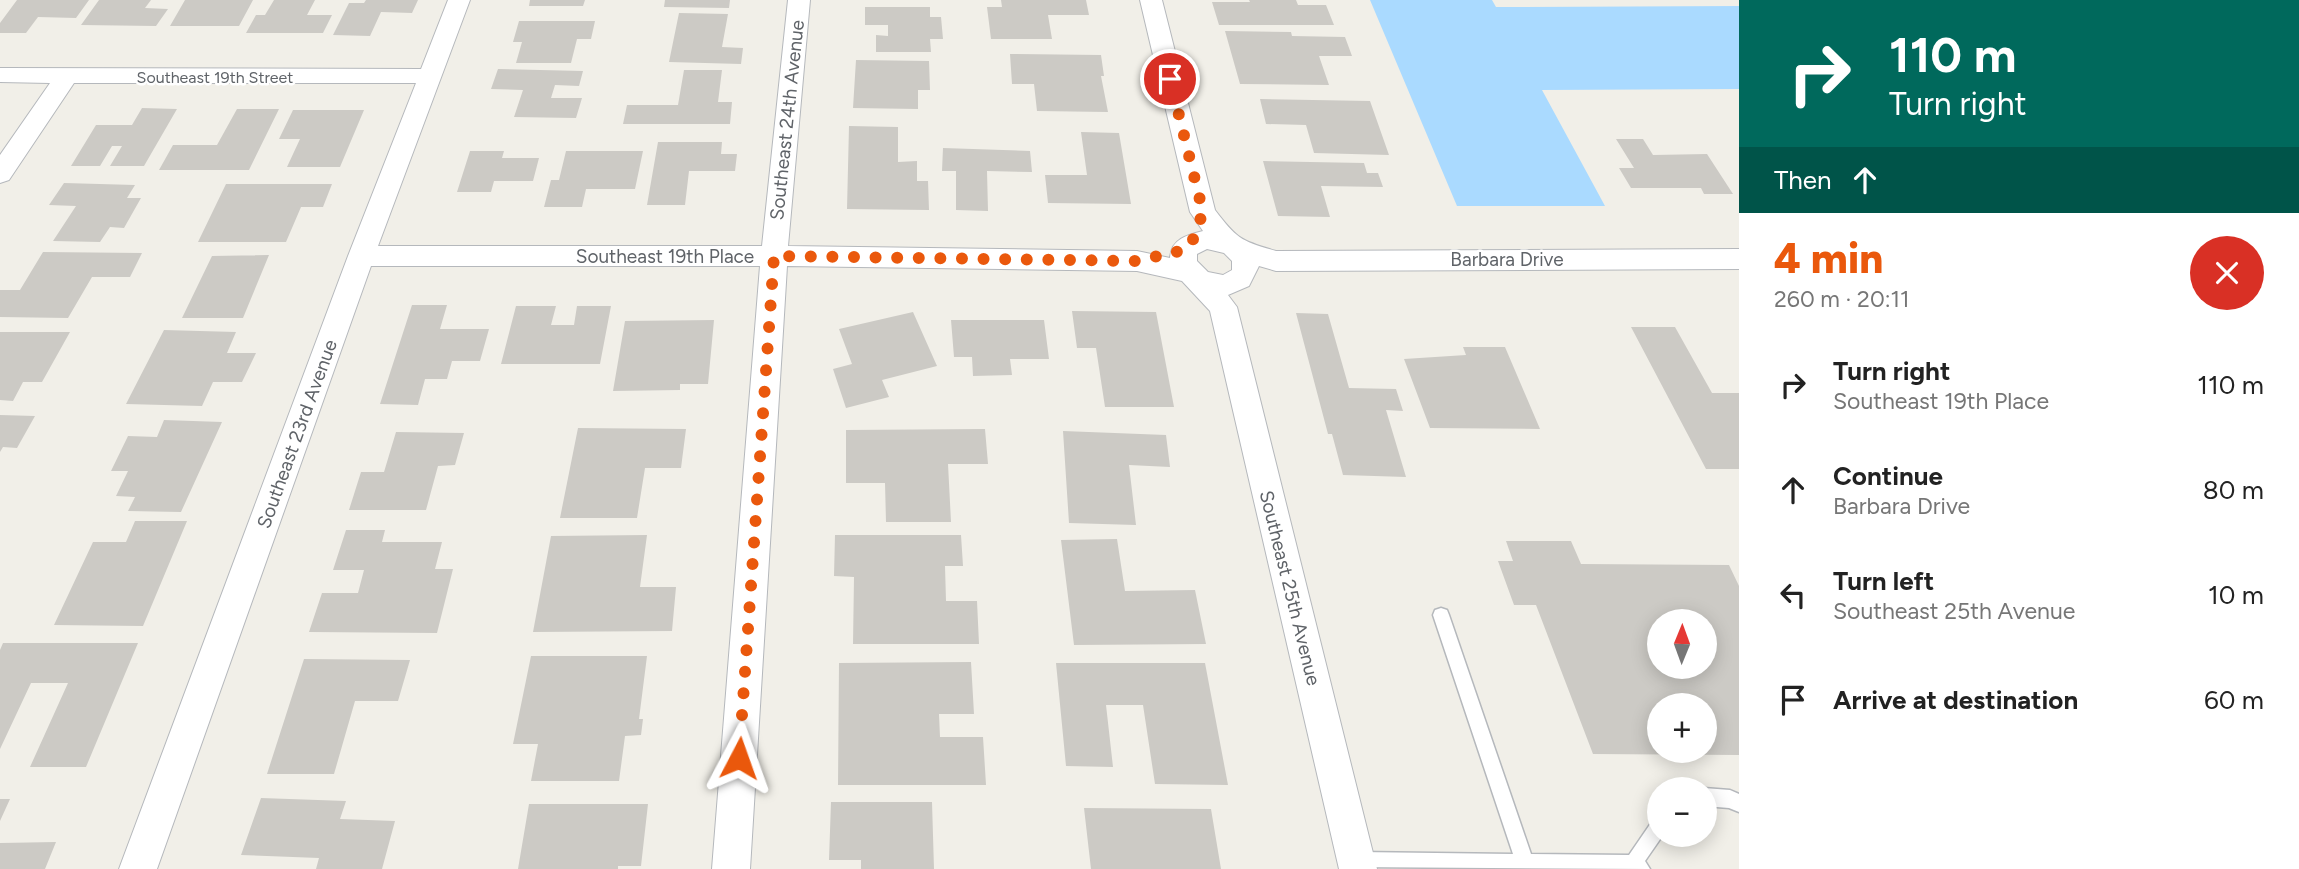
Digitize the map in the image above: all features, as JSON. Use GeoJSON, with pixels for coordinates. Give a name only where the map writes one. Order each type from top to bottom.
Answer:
{"type":"FeatureCollection","features":[{"type":"Feature","properties":{"kind":"street","name":"Southeast 23rd Avenue"},"geometry":{"type":"LineString","coordinates":[[138,869],[361,256],[459,0]]}},
{"type":"Feature","properties":{"kind":"street","name":"Southeast 24th Avenue"},"geometry":{"type":"LineString","coordinates":[[732,869],[774,256],[799,0]]}},
{"type":"Feature","properties":{"kind":"street","name":"Southeast 25th Avenue"},"geometry":{"type":"LineString","coordinates":[[1151,0],[1203,212],[1232,271],[1357,865]]}},
{"type":"Feature","properties":{"kind":"street","name":"Southeast 19th Street"},"geometry":{"type":"LineString","coordinates":[[0,75],[430,76]]}},
{"type":"Feature","properties":{"kind":"street"},"geometry":{"type":"LineString","coordinates":[[0,174],[66,77]]}},
{"type":"Feature","properties":{"kind":"street"},"geometry":{"type":"LineString","coordinates":[[1191,261],[1203,212]]}},
{"type":"Feature","properties":{"kind":"street","name":"Barbara Drive"},"geometry":{"type":"LineString","coordinates":[[1191,261],[1207,239],[1232,271],[1276,261],[1739,259]]}},
{"type":"Feature","properties":{"kind":"street","name":"Southeast 19th Place"},"geometry":{"type":"LineString","coordinates":[[361,256],[774,256],[1191,261]]}},
{"type":"Feature","properties":{"kind":"street","name":"Southeast 25th Avenue"},"geometry":{"type":"LineString","coordinates":[[1191,261],[1232,271]]}},
{"type":"Feature","properties":{"kind":"lane"},"geometry":{"type":"LineString","coordinates":[[1441,615],[1525,863]]}},
{"type":"Feature","properties":{"kind":"lane"},"geometry":{"type":"LineString","coordinates":[[1717,798],[1739,803]]}},
{"type":"Feature","properties":{"kind":"lane"},"geometry":{"type":"LineString","coordinates":[[1357,865],[1525,863],[1637,867],[1648,847]]}},
{"type":"Feature","properties":{"kind":"water"},"geometry":{"type":"Polygon","coordinates":[[[1370,0],[1492,0],[1496,7],[1739,6],[1739,89],[1542,90],[1605,206],[1457,206],[1370,0]]]}},
{"type":"Feature","properties":{"kind":"building"},"geometry":{"type":"Polygon","coordinates":[[[17,0],[89,0],[76,18],[38,17],[26,33],[0,33],[0,23],[17,0]]]}},
{"type":"Feature","properties":{"kind":"building"},"geometry":{"type":"Polygon","coordinates":[[[99,0],[151,0],[145,8],[168,9],[156,26],[81,25],[99,0]]]}},
{"type":"Feature","properties":{"kind":"building"},"geometry":{"type":"Polygon","coordinates":[[[185,0],[253,0],[239,26],[170,26],[185,0]]]}},
{"type":"Feature","properties":{"kind":"building"},"geometry":{"type":"Polygon","coordinates":[[[274,0],[315,0],[307,15],[332,15],[323,33],[246,33],[256,15],[265,15],[274,0]]]}},
{"type":"Feature","properties":{"kind":"building"},"geometry":{"type":"Polygon","coordinates":[[[366,0],[418,0],[412,13],[381,12],[370,36],[333,35],[349,3],[364,3],[366,0]]]}},
{"type":"Feature","properties":{"kind":"building"},"geometry":{"type":"Polygon","coordinates":[[[530,0],[585,0],[583,6],[529,6],[530,0]]]}},
{"type":"Feature","properties":{"kind":"building"},"geometry":{"type":"Polygon","coordinates":[[[665,0],[730,0],[729,8],[664,7],[665,0]]]}},
{"type":"Feature","properties":{"kind":"building"},"geometry":{"type":"Polygon","coordinates":[[[1001,0],[1086,0],[1089,15],[1048,15],[1052,39],[991,39],[987,7],[1002,7],[1001,0]]]}},
{"type":"Feature","properties":{"kind":"building"},"geometry":{"type":"Polygon","coordinates":[[[1249,0],[1296,0],[1298,5],[1326,5],[1334,25],[1219,25],[1212,2],[1250,2],[1249,0]]]}},
{"type":"Feature","properties":{"kind":"building"},"geometry":{"type":"Polygon","coordinates":[[[865,7],[930,7],[930,17],[941,17],[943,39],[930,39],[931,52],[876,52],[876,35],[888,36],[888,25],[865,25],[865,7]]]}},
{"type":"Feature","properties":{"kind":"building"},"geometry":{"type":"Polygon","coordinates":[[[679,13],[728,14],[722,47],[743,48],[741,64],[669,62],[679,13]]]}},
{"type":"Feature","properties":{"kind":"building"},"geometry":{"type":"Polygon","coordinates":[[[519,21],[595,21],[591,39],[577,39],[571,63],[516,63],[522,42],[513,42],[519,21]]]}},
{"type":"Feature","properties":{"kind":"building"},"geometry":{"type":"Polygon","coordinates":[[[1225,31],[1291,32],[1292,36],[1345,37],[1352,56],[1319,56],[1329,85],[1240,84],[1225,31]]]}},
{"type":"Feature","properties":{"kind":"building"},"geometry":{"type":"Polygon","coordinates":[[[1010,54],[1101,55],[1104,76],[1101,76],[1108,112],[1037,111],[1034,84],[1012,84],[1010,54]]]}},
{"type":"Feature","properties":{"kind":"building"},"geometry":{"type":"Polygon","coordinates":[[[856,60],[929,61],[930,90],[918,90],[918,109],[853,108],[856,60]]]}},
{"type":"Feature","properties":{"kind":"building"},"geometry":{"type":"Polygon","coordinates":[[[498,69],[583,71],[579,86],[555,85],[551,98],[582,98],[576,118],[514,117],[523,90],[491,89],[498,69]]]}},
{"type":"Feature","properties":{"kind":"building"},"geometry":{"type":"Polygon","coordinates":[[[684,70],[722,70],[718,102],[732,102],[730,124],[623,124],[627,105],[678,105],[684,70]]]}},
{"type":"Feature","properties":{"kind":"building"},"geometry":{"type":"Polygon","coordinates":[[[1260,99],[1370,101],[1389,155],[1314,153],[1306,125],[1266,124],[1260,99]]]}},
{"type":"Feature","properties":{"kind":"building"},"geometry":{"type":"Polygon","coordinates":[[[142,108],[177,109],[144,166],[110,166],[122,146],[112,146],[100,166],[71,166],[96,125],[132,125],[142,108]]]}},
{"type":"Feature","properties":{"kind":"building"},"geometry":{"type":"Polygon","coordinates":[[[237,109],[279,109],[249,170],[159,170],[173,145],[217,145],[237,109]]]}},
{"type":"Feature","properties":{"kind":"building"},"geometry":{"type":"Polygon","coordinates":[[[293,110],[364,110],[340,167],[287,167],[300,139],[279,139],[293,110]]]}},
{"type":"Feature","properties":{"kind":"building"},"geometry":{"type":"Polygon","coordinates":[[[849,126],[898,127],[898,162],[917,161],[917,181],[928,181],[929,210],[847,209],[849,126]]]}},
{"type":"Feature","properties":{"kind":"building"},"geometry":{"type":"Polygon","coordinates":[[[1081,132],[1119,133],[1131,204],[1048,203],[1045,175],[1087,175],[1081,132]]]}},
{"type":"Feature","properties":{"kind":"building"},"geometry":{"type":"Polygon","coordinates":[[[1616,139],[1643,139],[1653,155],[1707,154],[1733,194],[1704,194],[1701,188],[1631,188],[1619,168],[1634,168],[1616,139]]]}},
{"type":"Feature","properties":{"kind":"building"},"geometry":{"type":"Polygon","coordinates":[[[658,142],[722,142],[721,154],[737,154],[735,171],[689,171],[685,205],[647,205],[658,142]]]}},
{"type":"Feature","properties":{"kind":"building"},"geometry":{"type":"Polygon","coordinates":[[[943,148],[1030,151],[1032,172],[987,171],[988,211],[956,210],[956,171],[942,171],[943,148]]]}},
{"type":"Feature","properties":{"kind":"building"},"geometry":{"type":"Polygon","coordinates":[[[470,151],[504,151],[502,158],[539,158],[533,181],[494,181],[491,192],[457,192],[470,151]]]}},
{"type":"Feature","properties":{"kind":"building"},"geometry":{"type":"Polygon","coordinates":[[[566,151],[643,151],[635,189],[586,189],[582,207],[544,207],[551,180],[559,180],[566,151]]]}},
{"type":"Feature","properties":{"kind":"building"},"geometry":{"type":"Polygon","coordinates":[[[1263,161],[1364,163],[1367,173],[1378,173],[1383,187],[1321,186],[1330,217],[1278,216],[1263,161]]]}},
{"type":"Feature","properties":{"kind":"building"},"geometry":{"type":"Polygon","coordinates":[[[64,183],[135,185],[127,198],[141,198],[124,228],[110,227],[100,242],[53,241],[76,206],[49,205],[64,183]]]}},
{"type":"Feature","properties":{"kind":"building"},"geometry":{"type":"Polygon","coordinates":[[[226,184],[332,184],[323,207],[301,207],[286,242],[198,242],[226,184]]]}},
{"type":"Feature","properties":{"kind":"building"},"geometry":{"type":"Polygon","coordinates":[[[43,252],[142,253],[130,277],[92,277],[68,318],[0,317],[0,290],[20,290],[43,252]]]}},
{"type":"Feature","properties":{"kind":"building"},"geometry":{"type":"Polygon","coordinates":[[[269,255],[243,318],[182,318],[212,256],[269,255]]]}},
{"type":"Feature","properties":{"kind":"building"},"geometry":{"type":"Polygon","coordinates":[[[412,305],[447,305],[440,329],[489,329],[480,361],[452,361],[447,379],[425,379],[418,405],[380,404],[412,305]]]}},
{"type":"Feature","properties":{"kind":"building"},"geometry":{"type":"Polygon","coordinates":[[[516,306],[556,306],[551,325],[574,325],[577,306],[611,306],[600,364],[501,364],[516,306]]]}},
{"type":"Feature","properties":{"kind":"building"},"geometry":{"type":"Polygon","coordinates":[[[1072,311],[1156,312],[1174,407],[1105,407],[1096,348],[1077,348],[1072,311]]]}},
{"type":"Feature","properties":{"kind":"building"},"geometry":{"type":"Polygon","coordinates":[[[913,312],[937,366],[882,380],[889,397],[846,408],[833,369],[852,364],[839,329],[913,312]]]}},
{"type":"Feature","properties":{"kind":"building"},"geometry":{"type":"Polygon","coordinates":[[[1296,313],[1328,314],[1349,388],[1396,389],[1403,411],[1386,410],[1406,477],[1343,475],[1332,434],[1328,434],[1296,313]]]}},
{"type":"Feature","properties":{"kind":"building"},"geometry":{"type":"Polygon","coordinates":[[[714,320],[708,384],[680,384],[680,390],[613,391],[625,321],[714,320]]]}},
{"type":"Feature","properties":{"kind":"building"},"geometry":{"type":"Polygon","coordinates":[[[951,320],[1044,320],[1049,359],[1010,359],[1012,375],[973,376],[972,357],[954,357],[951,320]]]}},
{"type":"Feature","properties":{"kind":"building"},"geometry":{"type":"Polygon","coordinates":[[[1631,327],[1675,327],[1712,393],[1739,393],[1739,469],[1706,469],[1631,327]]]}},
{"type":"Feature","properties":{"kind":"building"},"geometry":{"type":"Polygon","coordinates":[[[164,330],[236,332],[227,353],[256,353],[242,382],[213,382],[202,406],[126,404],[164,330]]]}},
{"type":"Feature","properties":{"kind":"building"},"geometry":{"type":"Polygon","coordinates":[[[0,332],[70,332],[42,382],[23,382],[13,401],[0,400],[0,332]]]}},
{"type":"Feature","properties":{"kind":"building"},"geometry":{"type":"Polygon","coordinates":[[[1463,347],[1505,347],[1540,429],[1430,428],[1404,359],[1466,355],[1463,347]]]}},
{"type":"Feature","properties":{"kind":"building"},"geometry":{"type":"Polygon","coordinates":[[[0,415],[35,416],[17,448],[3,447],[0,452],[0,415]]]}},
{"type":"Feature","properties":{"kind":"building"},"geometry":{"type":"Polygon","coordinates":[[[164,420],[222,422],[181,512],[128,511],[135,497],[116,496],[128,471],[111,471],[128,436],[157,437],[164,420]]]}},
{"type":"Feature","properties":{"kind":"building"},"geometry":{"type":"Polygon","coordinates":[[[578,428],[686,429],[681,468],[645,468],[637,518],[560,518],[578,428]]]}},
{"type":"Feature","properties":{"kind":"building"},"geometry":{"type":"Polygon","coordinates":[[[985,429],[988,464],[948,464],[951,522],[886,522],[885,483],[846,483],[846,430],[985,429]]]}},
{"type":"Feature","properties":{"kind":"building"},"geometry":{"type":"Polygon","coordinates":[[[1063,431],[1166,435],[1170,467],[1129,465],[1136,525],[1069,523],[1063,431]]]}},
{"type":"Feature","properties":{"kind":"building"},"geometry":{"type":"Polygon","coordinates":[[[396,432],[464,433],[455,465],[438,466],[426,510],[349,510],[361,472],[384,472],[396,432]]]}},
{"type":"Feature","properties":{"kind":"building"},"geometry":{"type":"Polygon","coordinates":[[[135,521],[187,521],[143,626],[54,625],[93,542],[126,542],[135,521]]]}},
{"type":"Feature","properties":{"kind":"building"},"geometry":{"type":"Polygon","coordinates":[[[346,530],[385,530],[382,542],[442,542],[435,569],[453,569],[437,633],[309,632],[322,593],[358,593],[364,570],[333,570],[346,530]]]}},
{"type":"Feature","properties":{"kind":"building"},"geometry":{"type":"Polygon","coordinates":[[[647,535],[640,587],[676,587],[672,631],[533,632],[551,536],[647,535]]]}},
{"type":"Feature","properties":{"kind":"building"},"geometry":{"type":"Polygon","coordinates":[[[835,535],[961,535],[963,566],[945,566],[946,601],[977,601],[979,644],[853,644],[854,577],[834,576],[835,535]]]}},
{"type":"Feature","properties":{"kind":"building"},"geometry":{"type":"Polygon","coordinates":[[[1117,539],[1125,591],[1195,590],[1206,644],[1074,645],[1061,540],[1117,539]]]}},
{"type":"Feature","properties":{"kind":"building"},"geometry":{"type":"Polygon","coordinates":[[[1506,541],[1571,541],[1581,564],[1729,565],[1739,586],[1739,755],[1717,755],[1717,693],[1647,693],[1647,754],[1593,754],[1536,605],[1514,605],[1498,561],[1513,561],[1506,541]]]}},
{"type":"Feature","properties":{"kind":"building"},"geometry":{"type":"Polygon","coordinates":[[[3,643],[138,643],[86,767],[30,767],[68,683],[31,683],[0,749],[0,650],[3,643]]]}},
{"type":"Feature","properties":{"kind":"building"},"geometry":{"type":"Polygon","coordinates":[[[531,656],[647,656],[639,719],[643,719],[641,735],[625,736],[619,781],[531,781],[538,744],[513,744],[531,656]]]}},
{"type":"Feature","properties":{"kind":"building"},"geometry":{"type":"Polygon","coordinates":[[[304,659],[410,660],[398,701],[355,701],[334,774],[267,774],[304,659]]]}},
{"type":"Feature","properties":{"kind":"building"},"geometry":{"type":"Polygon","coordinates":[[[971,662],[974,714],[939,714],[940,737],[983,737],[986,785],[838,785],[839,663],[971,662]]]}},
{"type":"Feature","properties":{"kind":"building"},"geometry":{"type":"Polygon","coordinates":[[[1056,663],[1205,663],[1228,785],[1155,784],[1143,705],[1106,705],[1113,767],[1066,766],[1056,663]]]}},
{"type":"Feature","properties":{"kind":"building"},"geometry":{"type":"Polygon","coordinates":[[[261,798],[346,801],[340,819],[395,821],[382,869],[316,869],[319,858],[241,855],[261,798]]]}},
{"type":"Feature","properties":{"kind":"building"},"geometry":{"type":"Polygon","coordinates":[[[0,799],[10,799],[0,821],[0,799]]]}},
{"type":"Feature","properties":{"kind":"building"},"geometry":{"type":"Polygon","coordinates":[[[831,802],[932,802],[934,869],[861,869],[861,860],[829,860],[831,802]]]}},
{"type":"Feature","properties":{"kind":"building"},"geometry":{"type":"Polygon","coordinates":[[[529,804],[648,804],[641,866],[618,866],[618,869],[518,869],[529,804]]]}},
{"type":"Feature","properties":{"kind":"building"},"geometry":{"type":"Polygon","coordinates":[[[1084,808],[1211,809],[1221,869],[1091,869],[1084,808]]]}},
{"type":"Feature","properties":{"kind":"building"},"geometry":{"type":"Polygon","coordinates":[[[56,842],[45,869],[0,869],[0,843],[56,842]]]}},
{"type":"Feature","properties":{"kind":"route"},"geometry":{"type":"LineString","coordinates":[[739,758],[774,256],[1137,261],[1184,250],[1192,242],[1203,212],[1170,79]]}}]}
